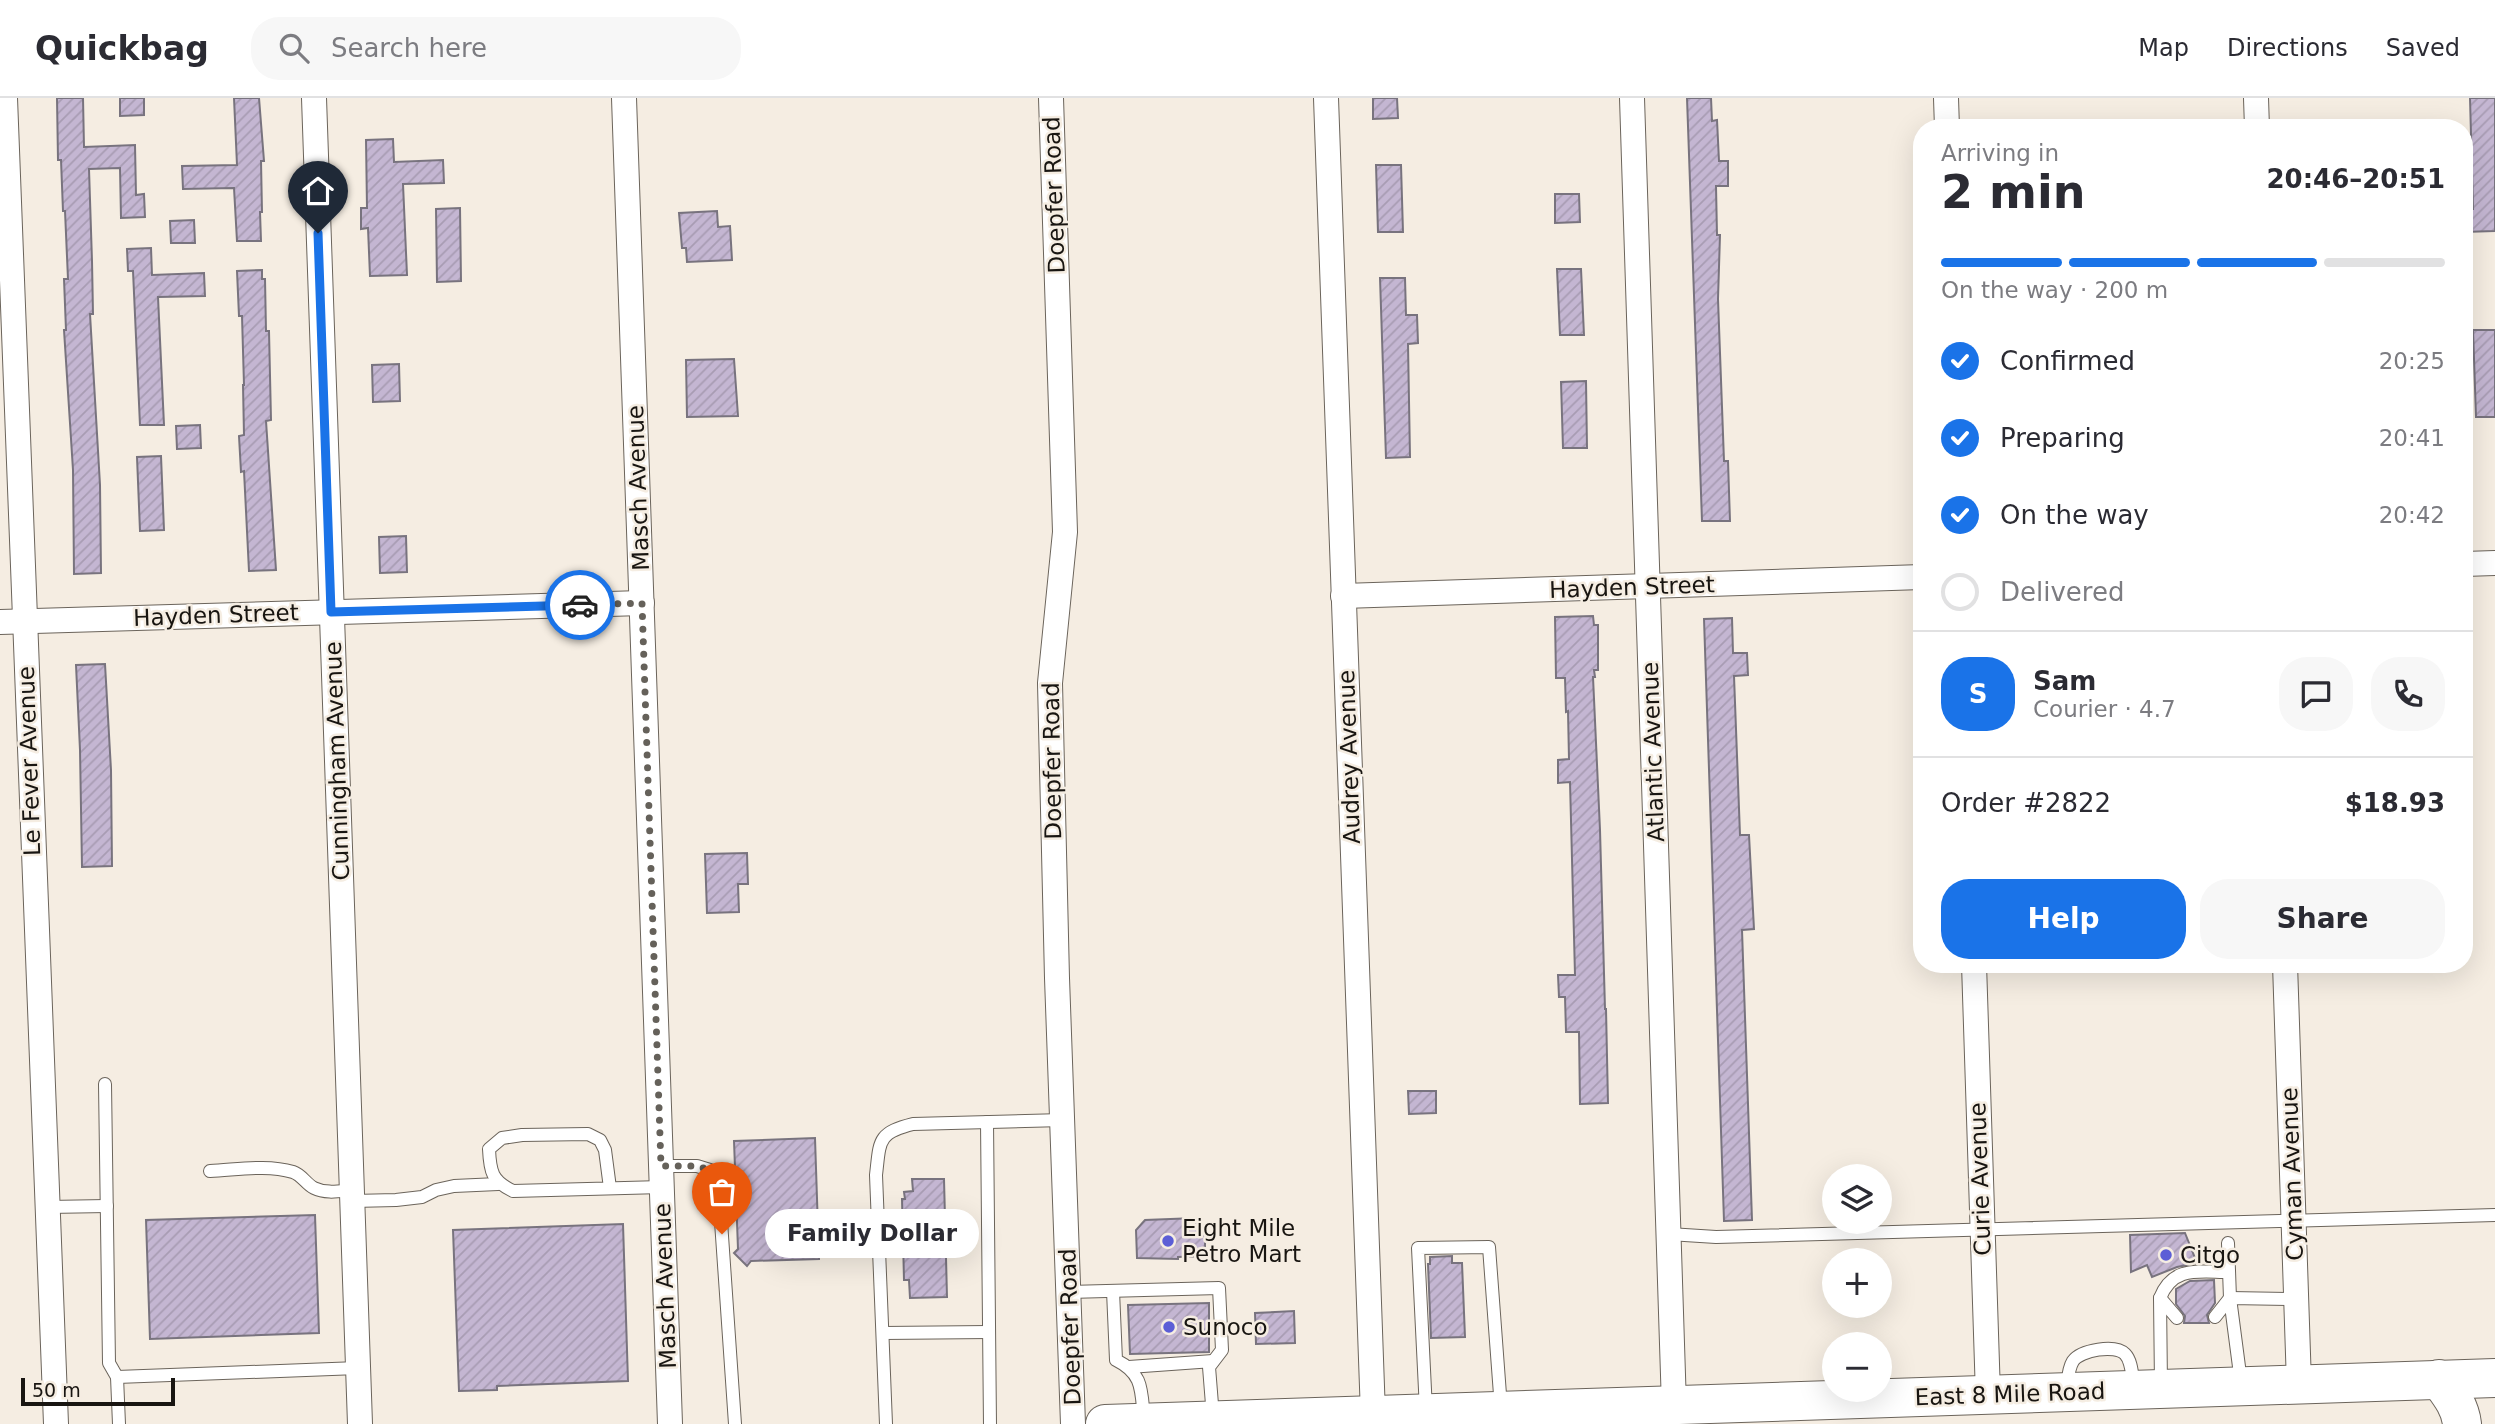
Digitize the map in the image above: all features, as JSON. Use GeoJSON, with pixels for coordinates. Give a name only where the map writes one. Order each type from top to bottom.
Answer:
{"type":"FeatureCollection","features":[{"type":"Feature","properties":{"kind":"highway","name":"East 8 Mile Road"},"geometry":{"type":"LineString","coordinates":[[1105,1424],[1324,1420],[1373,1415],[2495,1378]]}},
{"type":"Feature","properties":{"kind":"highway"},"geometry":{"type":"LineString","coordinates":[[2439,1380],[2454,1400],[2462,1424]]}},
{"type":"Feature","properties":{"kind":"street","name":"Le Fever Avenue"},"geometry":{"type":"LineString","coordinates":[[5,98],[12,622],[48,1207],[56,1424]]}},
{"type":"Feature","properties":{"kind":"street","name":"Cunningham Avenue"},"geometry":{"type":"LineString","coordinates":[[314,98],[360,1424]]}},
{"type":"Feature","properties":{"kind":"street","name":"Masch Avenue"},"geometry":{"type":"LineString","coordinates":[[624,98],[670,1424]]}},
{"type":"Feature","properties":{"kind":"street","name":"Doepfer Road"},"geometry":{"type":"LineString","coordinates":[[1051,98],[1065,532],[1050,683],[1073,1424]]}},
{"type":"Feature","properties":{"kind":"street","name":"Audrey Avenue"},"geometry":{"type":"LineString","coordinates":[[1326,98],[1373,1415]]}},
{"type":"Feature","properties":{"kind":"street","name":"Atlantic Avenue"},"geometry":{"type":"LineString","coordinates":[[1632,98],[1674,1406]]}},
{"type":"Feature","properties":{"kind":"street"},"geometry":{"type":"LineString","coordinates":[[1946,98],[1947,119]]}},
{"type":"Feature","properties":{"kind":"street"},"geometry":{"type":"LineString","coordinates":[[2256,98],[2257,119]]}},
{"type":"Feature","properties":{"kind":"street"},"geometry":{"type":"LineString","coordinates":[[2473,564],[2495,564]]}},
{"type":"Feature","properties":{"kind":"street","name":"Hayden Street"},"geometry":{"type":"LineString","coordinates":[[1343,596],[1913,577]]}},
{"type":"Feature","properties":{"kind":"street","name":"Hayden Street"},"geometry":{"type":"LineString","coordinates":[[12,622],[642,603]]}},
{"type":"Feature","properties":{"kind":"street","name":"Curie Avenue"},"geometry":{"type":"LineString","coordinates":[[1974,973],[1988,1395]]}},
{"type":"Feature","properties":{"kind":"street","name":"Cyman Avenue"},"geometry":{"type":"LineString","coordinates":[[2285,973],[2299,1384]]}},
{"type":"Feature","properties":{"kind":"lane"},"geometry":{"type":"LineString","coordinates":[[105,1084],[108,1363],[117,1377],[119,1424]]}},
{"type":"Feature","properties":{"kind":"lane"},"geometry":{"type":"LineString","coordinates":[[887,1424],[876,1175],[884,1135],[893,1129],[913,1124],[1063,1120]]}},
{"type":"Feature","properties":{"kind":"lane"},"geometry":{"type":"LineString","coordinates":[[986,1122],[990,1424]]}},
{"type":"Feature","properties":{"kind":"lane"},"geometry":{"type":"LineString","coordinates":[[498,1184],[490,1169],[489,1149],[502,1138],[588,1134],[600,1140],[605,1150],[610,1188]]}},
{"type":"Feature","properties":{"kind":"lane"},"geometry":{"type":"LineString","coordinates":[[211,1171],[274,1169],[293,1172],[313,1188],[326,1192],[396,1200],[422,1197],[454,1185],[498,1184],[513,1191],[610,1188],[697,1166],[710,1170],[715,1179],[720,1207],[735,1424]]}},
{"type":"Feature","properties":{"kind":"lane"},"geometry":{"type":"LineString","coordinates":[[48,1207],[107,1206]]}},
{"type":"Feature","properties":{"kind":"lane"},"geometry":{"type":"LineString","coordinates":[[1669,1234],[1716,1237],[2495,1215]]}},
{"type":"Feature","properties":{"kind":"lane"},"geometry":{"type":"LineString","coordinates":[[2228,1243],[2230,1298],[2242,1386]]}},
{"type":"Feature","properties":{"kind":"lane"},"geometry":{"type":"LineString","coordinates":[[1426,1414],[1418,1248],[1489,1247],[1502,1411]]}},
{"type":"Feature","properties":{"kind":"lane"},"geometry":{"type":"LineString","coordinates":[[2148,1389],[2160,1298],[2165,1285],[2173,1278],[2186,1273],[2228,1272]]}},
{"type":"Feature","properties":{"kind":"lane"},"geometry":{"type":"LineString","coordinates":[[1069,1292],[1219,1289],[1222,1350],[1209,1367],[1214,1420]]}},
{"type":"Feature","properties":{"kind":"lane"},"geometry":{"type":"LineString","coordinates":[[1113,1291],[1116,1360],[1129,1367],[1140,1380],[1149,1423]]}},
{"type":"Feature","properties":{"kind":"lane"},"geometry":{"type":"LineString","coordinates":[[2160,1298],[2176,1298]]}},
{"type":"Feature","properties":{"kind":"lane"},"geometry":{"type":"LineString","coordinates":[[2160,1298],[2177,1318]]}},
{"type":"Feature","properties":{"kind":"lane"},"geometry":{"type":"LineString","coordinates":[[2215,1298],[2296,1300]]}},
{"type":"Feature","properties":{"kind":"lane"},"geometry":{"type":"LineString","coordinates":[[2215,1317],[2230,1298]]}},
{"type":"Feature","properties":{"kind":"lane"},"geometry":{"type":"LineString","coordinates":[[883,1334],[989,1332]]}},
{"type":"Feature","properties":{"kind":"lane"},"geometry":{"type":"LineString","coordinates":[[1129,1367],[1213,1361]]}},
{"type":"Feature","properties":{"kind":"lane"},"geometry":{"type":"LineString","coordinates":[[117,1377],[358,1368]]}},
{"type":"Feature","properties":{"kind":"building"},"geometry":{"type":"Polygon","coordinates":[[[57,98],[83,98],[84,147],[135,145],[136,195],[144,194],[145,217],[121,218],[120,168],[89,169],[93,314],[90,314],[100,485],[101,573],[74,574],[73,470],[64,330],[64,279],[68,279],[61,160],[58,160],[57,98]]]}},
{"type":"Feature","properties":{"kind":"building"},"geometry":{"type":"Polygon","coordinates":[[[120,98],[144,98],[144,115],[120,116],[120,98]]]}},
{"type":"Feature","properties":{"kind":"building"},"geometry":{"type":"Polygon","coordinates":[[[234,98],[259,98],[264,161],[261,161],[261,241],[237,241],[234,188],[183,189],[182,166],[237,165],[234,98]]]}},
{"type":"Feature","properties":{"kind":"building"},"geometry":{"type":"Polygon","coordinates":[[[1373,98],[1397,98],[1398,118],[1373,119],[1373,98]]]}},
{"type":"Feature","properties":{"kind":"building"},"geometry":{"type":"Polygon","coordinates":[[[1687,98],[1711,98],[1712,121],[1717,120],[1719,161],[1728,161],[1728,186],[1716,186],[1717,235],[1720,235],[1718,299],[1724,461],[1728,461],[1730,521],[1702,521],[1687,98]]]}},
{"type":"Feature","properties":{"kind":"building"},"geometry":{"type":"Polygon","coordinates":[[[2470,98],[2495,98],[2495,231],[2473,232],[2473,119],[2471,119],[2470,98]]]}},
{"type":"Feature","properties":{"kind":"building"},"geometry":{"type":"Polygon","coordinates":[[[393,139],[394,162],[443,160],[444,183],[403,184],[407,275],[370,276],[368,228],[361,229],[361,208],[367,208],[366,140],[393,139]]]}},
{"type":"Feature","properties":{"kind":"building"},"geometry":{"type":"Polygon","coordinates":[[[1376,165],[1401,165],[1403,232],[1378,232],[1376,165]]]}},
{"type":"Feature","properties":{"kind":"building"},"geometry":{"type":"Polygon","coordinates":[[[1555,194],[1579,194],[1580,222],[1555,223],[1555,194]]]}},
{"type":"Feature","properties":{"kind":"building"},"geometry":{"type":"Polygon","coordinates":[[[460,208],[461,281],[437,282],[436,209],[460,208]]]}},
{"type":"Feature","properties":{"kind":"building"},"geometry":{"type":"Polygon","coordinates":[[[717,211],[718,227],[730,226],[732,260],[687,262],[686,248],[682,248],[679,213],[717,211]]]}},
{"type":"Feature","properties":{"kind":"building"},"geometry":{"type":"Polygon","coordinates":[[[194,220],[195,243],[171,243],[170,221],[194,220]]]}},
{"type":"Feature","properties":{"kind":"building"},"geometry":{"type":"Polygon","coordinates":[[[151,248],[152,275],[204,273],[205,296],[158,297],[164,425],[140,425],[133,271],[128,271],[127,249],[151,248]]]}},
{"type":"Feature","properties":{"kind":"building"},"geometry":{"type":"Polygon","coordinates":[[[1557,269],[1581,269],[1584,335],[1560,335],[1557,269]]]}},
{"type":"Feature","properties":{"kind":"building"},"geometry":{"type":"Polygon","coordinates":[[[262,270],[262,279],[265,279],[266,331],[269,331],[271,420],[266,421],[276,570],[249,571],[244,471],[241,472],[239,436],[244,435],[244,385],[242,316],[239,316],[237,271],[262,270]]]}},
{"type":"Feature","properties":{"kind":"building"},"geometry":{"type":"Polygon","coordinates":[[[1380,278],[1405,278],[1406,315],[1417,315],[1418,343],[1408,344],[1410,457],[1386,458],[1380,278]]]}},
{"type":"Feature","properties":{"kind":"building"},"geometry":{"type":"Polygon","coordinates":[[[2473,330],[2495,330],[2495,417],[2476,417],[2473,330]]]}},
{"type":"Feature","properties":{"kind":"building"},"geometry":{"type":"Polygon","coordinates":[[[734,359],[738,416],[687,417],[686,360],[734,359]]]}},
{"type":"Feature","properties":{"kind":"building"},"geometry":{"type":"Polygon","coordinates":[[[399,364],[400,401],[373,402],[372,365],[399,364]]]}},
{"type":"Feature","properties":{"kind":"building"},"geometry":{"type":"Polygon","coordinates":[[[1586,381],[1587,448],[1563,448],[1561,382],[1586,381]]]}},
{"type":"Feature","properties":{"kind":"building"},"geometry":{"type":"Polygon","coordinates":[[[200,425],[201,448],[177,449],[176,426],[200,425]]]}},
{"type":"Feature","properties":{"kind":"building"},"geometry":{"type":"Polygon","coordinates":[[[161,456],[164,530],[140,531],[137,457],[161,456]]]}},
{"type":"Feature","properties":{"kind":"building"},"geometry":{"type":"Polygon","coordinates":[[[406,536],[407,572],[380,573],[379,537],[406,536]]]}},
{"type":"Feature","properties":{"kind":"building"},"geometry":{"type":"Polygon","coordinates":[[[1593,616],[1594,625],[1598,625],[1598,670],[1594,670],[1593,677],[1608,1103],[1580,1104],[1579,1032],[1566,1032],[1565,997],[1559,997],[1558,975],[1575,975],[1570,782],[1558,783],[1558,760],[1569,759],[1568,711],[1566,712],[1565,678],[1556,678],[1555,617],[1593,616]]]}},
{"type":"Feature","properties":{"kind":"building"},"geometry":{"type":"Polygon","coordinates":[[[1732,618],[1733,653],[1747,653],[1748,675],[1734,676],[1740,835],[1749,835],[1754,929],[1742,930],[1752,1220],[1724,1221],[1704,619],[1732,618]]]}},
{"type":"Feature","properties":{"kind":"building"},"geometry":{"type":"Polygon","coordinates":[[[105,664],[111,770],[112,866],[82,867],[76,665],[105,664]]]}},
{"type":"Feature","properties":{"kind":"building"},"geometry":{"type":"Polygon","coordinates":[[[747,853],[748,884],[738,884],[739,912],[707,913],[705,854],[747,853]]]}},
{"type":"Feature","properties":{"kind":"building"},"geometry":{"type":"Polygon","coordinates":[[[1408,1091],[1436,1091],[1436,1113],[1409,1114],[1408,1091]]]}},
{"type":"Feature","properties":{"kind":"building"},"geometry":{"type":"Polygon","coordinates":[[[815,1138],[819,1259],[751,1261],[747,1266],[734,1253],[738,1249],[734,1141],[815,1138]]]}},
{"type":"Feature","properties":{"kind":"building"},"geometry":{"type":"Polygon","coordinates":[[[912,1179],[944,1179],[947,1297],[910,1298],[909,1280],[904,1280],[902,1199],[905,1199],[904,1192],[913,1191],[912,1179]]]}},
{"type":"Feature","properties":{"kind":"building"},"geometry":{"type":"Polygon","coordinates":[[[315,1215],[319,1333],[150,1339],[146,1220],[315,1215]]]}},
{"type":"Feature","properties":{"kind":"building"},"geometry":{"type":"Polygon","coordinates":[[[1196,1218],[1205,1228],[1205,1256],[1178,1259],[1137,1258],[1136,1230],[1145,1220],[1196,1218]]]}},
{"type":"Feature","properties":{"kind":"building"},"geometry":{"type":"Polygon","coordinates":[[[623,1224],[628,1381],[497,1386],[497,1390],[459,1391],[453,1230],[623,1224]]]}},
{"type":"Feature","properties":{"kind":"building"},"geometry":{"type":"Polygon","coordinates":[[[2185,1233],[2197,1263],[2177,1267],[2152,1277],[2147,1265],[2131,1272],[2130,1235],[2185,1233]]]}},
{"type":"Feature","properties":{"kind":"building"},"geometry":{"type":"Polygon","coordinates":[[[1452,1256],[1452,1263],[1462,1263],[1465,1337],[1431,1338],[1428,1264],[1430,1257],[1452,1256]]]}},
{"type":"Feature","properties":{"kind":"building"},"geometry":{"type":"Polygon","coordinates":[[[2214,1280],[2215,1303],[2207,1315],[2209,1323],[2184,1323],[2185,1316],[2176,1304],[2176,1289],[2190,1281],[2214,1280]]]}},
{"type":"Feature","properties":{"kind":"building"},"geometry":{"type":"Polygon","coordinates":[[[1209,1303],[1209,1352],[1130,1354],[1128,1305],[1209,1303]]]}},
{"type":"Feature","properties":{"kind":"building"},"geometry":{"type":"Polygon","coordinates":[[[1294,1311],[1295,1343],[1256,1344],[1255,1313],[1294,1311]]]}},
{"type":"Feature","properties":{"kind":"way so far"},"geometry":{"type":"LineString","coordinates":[[580,605],[642,603],[661,1166],[697,1166],[710,1170],[718,1192],[722,1234]]}},
{"type":"Feature","properties":{"kind":"place","name":"Family Dollar"},"geometry":{"type":"Point","coordinates":[722,1234]}},
{"type":"Feature","properties":{"kind":"place","name":"Eight Mile Petro Mart"},"geometry":{"type":"Point","coordinates":[1168,1241]}},
{"type":"Feature","properties":{"kind":"place","name":"Citgo"},"geometry":{"type":"Point","coordinates":[2166,1255]}},
{"type":"Feature","properties":{"kind":"place","name":"Sunoco"},"geometry":{"type":"Point","coordinates":[1169,1327]}},
{"type":"Feature","properties":{"kind":"route"},"geometry":{"type":"LineString","coordinates":[[318,233],[331,612],[580,605]]}}]}
